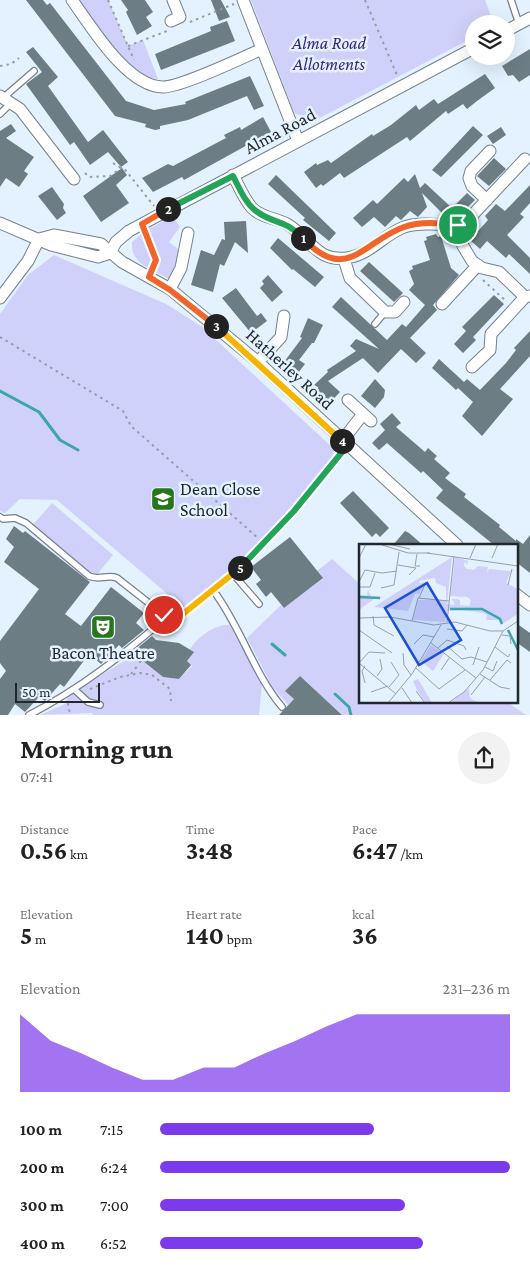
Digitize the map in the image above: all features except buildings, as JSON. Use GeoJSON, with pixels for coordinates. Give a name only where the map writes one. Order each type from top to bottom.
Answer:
{"type":"FeatureCollection","features":[{"type":"Feature","properties":{"kind":"street"},"geometry":{"type":"LineString","coordinates":[[72,0],[115,58],[135,77],[153,87],[174,85],[262,49]]}},
{"type":"Feature","properties":{"kind":"street"},"geometry":{"type":"LineString","coordinates":[[173,0],[180,17],[173,24]]}},
{"type":"Feature","properties":{"kind":"street"},"geometry":{"type":"LineString","coordinates":[[243,0],[298,141]]}},
{"type":"Feature","properties":{"kind":"street"},"geometry":{"type":"LineString","coordinates":[[515,26],[530,18]]}},
{"type":"Feature","properties":{"kind":"street","name":"Alma Road"},"geometry":{"type":"LineString","coordinates":[[110,253],[122,236],[142,224],[465,53]]}},
{"type":"Feature","properties":{"kind":"street"},"geometry":{"type":"LineString","coordinates":[[5,98],[20,109],[74,179]]}},
{"type":"Feature","properties":{"kind":"street"},"geometry":{"type":"LineString","coordinates":[[487,200],[472,186],[469,178],[471,170],[490,151]]}},
{"type":"Feature","properties":{"kind":"street"},"geometry":{"type":"LineString","coordinates":[[233,176],[248,202],[256,211],[286,224],[321,254],[344,258],[359,255],[403,227],[431,223],[458,225],[468,221],[525,159]]}},
{"type":"Feature","properties":{"kind":"street"},"geometry":{"type":"LineString","coordinates":[[0,223],[51,245],[98,256],[110,253]]}},
{"type":"Feature","properties":{"kind":"street"},"geometry":{"type":"LineString","coordinates":[[458,225],[465,250],[475,268]]}},
{"type":"Feature","properties":{"kind":"street"},"geometry":{"type":"LineString","coordinates":[[170,290],[182,268],[188,233]]}},
{"type":"Feature","properties":{"kind":"street"},"geometry":{"type":"LineString","coordinates":[[0,298],[28,261],[39,239]]}},
{"type":"Feature","properties":{"kind":"street","name":"Hatherley Road"},"geometry":{"type":"LineString","coordinates":[[110,253],[170,290],[258,362],[456,544]]}},
{"type":"Feature","properties":{"kind":"street"},"geometry":{"type":"LineString","coordinates":[[344,258],[350,278],[385,312],[395,312],[404,302]]}},
{"type":"Feature","properties":{"kind":"street"},"geometry":{"type":"LineString","coordinates":[[472,367],[490,350],[491,334],[528,296],[499,272],[475,268]]}},
{"type":"Feature","properties":{"kind":"street"},"geometry":{"type":"LineString","coordinates":[[442,304],[475,268]]}},
{"type":"Feature","properties":{"kind":"street"},"geometry":{"type":"LineString","coordinates":[[258,362],[282,336],[284,316]]}},
{"type":"Feature","properties":{"kind":"street"},"geometry":{"type":"LineString","coordinates":[[344,443],[367,417],[348,400]]}},
{"type":"Feature","properties":{"kind":"street"},"geometry":{"type":"LineString","coordinates":[[518,596],[530,605]]}},
{"type":"Feature","properties":{"kind":"lane"},"geometry":{"type":"LineString","coordinates":[[511,0],[519,24]]}},
{"type":"Feature","properties":{"kind":"lane"},"geometry":{"type":"LineString","coordinates":[[0,114],[5,98],[34,70]]}},
{"type":"Feature","properties":{"kind":"lane"},"geometry":{"type":"LineString","coordinates":[[375,324],[385,312]]}},
{"type":"Feature","properties":{"kind":"lane"},"geometry":{"type":"LineString","coordinates":[[0,517],[3,519],[15,518],[26,524],[89,576],[97,579],[108,576],[117,578],[173,622],[233,574],[264,543],[344,443]]}},
{"type":"Feature","properties":{"kind":"lane"},"geometry":{"type":"LineString","coordinates":[[233,574],[259,604]]}},
{"type":"Feature","properties":{"kind":"lane"},"geometry":{"type":"LineString","coordinates":[[213,590],[233,617],[268,689],[282,707]]}},
{"type":"Feature","properties":{"kind":"lane"},"geometry":{"type":"LineString","coordinates":[[29,715],[76,692],[124,655],[167,617]]}},
{"type":"Feature","properties":{"kind":"lane"},"geometry":{"type":"LineString","coordinates":[[76,692],[88,702],[100,705]]}},
{"type":"Feature","properties":{"kind":"path"},"geometry":{"type":"LineString","coordinates":[[108,0],[136,65]]}},
{"type":"Feature","properties":{"kind":"path"},"geometry":{"type":"LineString","coordinates":[[183,24],[243,0]]}},
{"type":"Feature","properties":{"kind":"path"},"geometry":{"type":"LineString","coordinates":[[365,0],[402,86]]}},
{"type":"Feature","properties":{"kind":"path"},"geometry":{"type":"LineString","coordinates":[[128,46],[173,24]]}},
{"type":"Feature","properties":{"kind":"path"},"geometry":{"type":"LineString","coordinates":[[0,66],[11,64],[19,58]]}},
{"type":"Feature","properties":{"kind":"path"},"geometry":{"type":"LineString","coordinates":[[113,163],[121,168],[123,167],[160,214]]}},
{"type":"Feature","properties":{"kind":"path"},"geometry":{"type":"LineString","coordinates":[[84,172],[88,177],[110,176],[121,168]]}},
{"type":"Feature","properties":{"kind":"path"},"geometry":{"type":"LineString","coordinates":[[142,224],[156,260],[149,277]]}},
{"type":"Feature","properties":{"kind":"path"},"geometry":{"type":"LineString","coordinates":[[475,268],[514,309]]}},
{"type":"Feature","properties":{"kind":"path"},"geometry":{"type":"LineString","coordinates":[[0,337],[122,410],[131,426],[264,543]]}},
{"type":"Feature","properties":{"kind":"path"},"geometry":{"type":"LineString","coordinates":[[131,674],[139,664]]}},
{"type":"Feature","properties":{"kind":"path"},"geometry":{"type":"LineString","coordinates":[[70,715],[67,701],[76,692],[131,674],[152,675],[170,689],[171,701]]}},
{"type":"Feature","properties":{"kind":"green space"},"geometry":{"type":"Polygon","coordinates":[[[79,0],[108,0],[128,46],[143,40],[158,79],[146,76],[124,59],[103,35],[79,0]]]}},
{"type":"Feature","properties":{"kind":"green space","name":"Alma Road Allotments"},"geometry":{"type":"Polygon","coordinates":[[[251,0],[485,0],[491,15],[465,15],[465,42],[314,121],[294,113],[251,0]]]}},
{"type":"Feature","properties":{"kind":"green space"},"geometry":{"type":"Polygon","coordinates":[[[173,216],[180,227],[169,242],[178,249],[178,259],[169,279],[138,261],[132,249],[132,242],[145,231],[173,216]]]}},
{"type":"Feature","properties":{"kind":"green space"},"geometry":{"type":"Polygon","coordinates":[[[54,255],[166,304],[201,326],[334,449],[333,457],[247,558],[184,608],[57,500],[20,499],[5,513],[0,511],[0,314],[28,275],[54,255]]]}},
{"type":"Feature","properties":{"kind":"green space"},"geometry":{"type":"Polygon","coordinates":[[[52,503],[113,555],[95,577],[32,526],[52,503]]]}},
{"type":"Feature","properties":{"kind":"green space"},"geometry":{"type":"Polygon","coordinates":[[[332,559],[359,583],[359,702],[507,702],[526,715],[338,715],[340,713],[300,676],[286,691],[294,699],[288,705],[272,686],[247,638],[281,605],[284,608],[322,579],[317,571],[332,559]]]}},
{"type":"Feature","properties":{"kind":"green space"},"geometry":{"type":"Polygon","coordinates":[[[224,625],[230,625],[262,683],[259,715],[93,715],[92,713],[40,715],[65,704],[68,696],[132,656],[140,663],[143,661],[163,677],[179,679],[192,666],[187,661],[193,652],[190,649],[193,645],[209,631],[224,625]]]}},
{"type":"Feature","properties":{"kind":"waterway"},"geometry":{"type":"LineString","coordinates":[[0,391],[39,412],[60,440],[78,450]]}},
{"type":"Feature","properties":{"kind":"waterway"},"geometry":{"type":"LineString","coordinates":[[272,644],[285,655]]}},
{"type":"Feature","properties":{"kind":"waterway"},"geometry":{"type":"LineString","coordinates":[[335,694],[349,707],[351,715]]}},
{"type":"Feature","properties":{"kind":"place","name":"Dean Close School"},"geometry":{"type":"Point","coordinates":[163,499]}},
{"type":"Feature","properties":{"kind":"place","name":"Bacon Theatre"},"geometry":{"type":"Point","coordinates":[103,627]}},
{"type":"Feature","properties":{"kind":"route"},"geometry":{"type":"LineString","coordinates":[[164,615],[173,622],[241,568],[294,511],[347,446],[258,362],[200,312],[149,277],[155,268],[156,260],[142,224],[233,176],[251,207],[266,217],[293,228],[312,248],[327,256],[344,258],[359,255],[403,227],[431,223],[458,225]]}}]}
